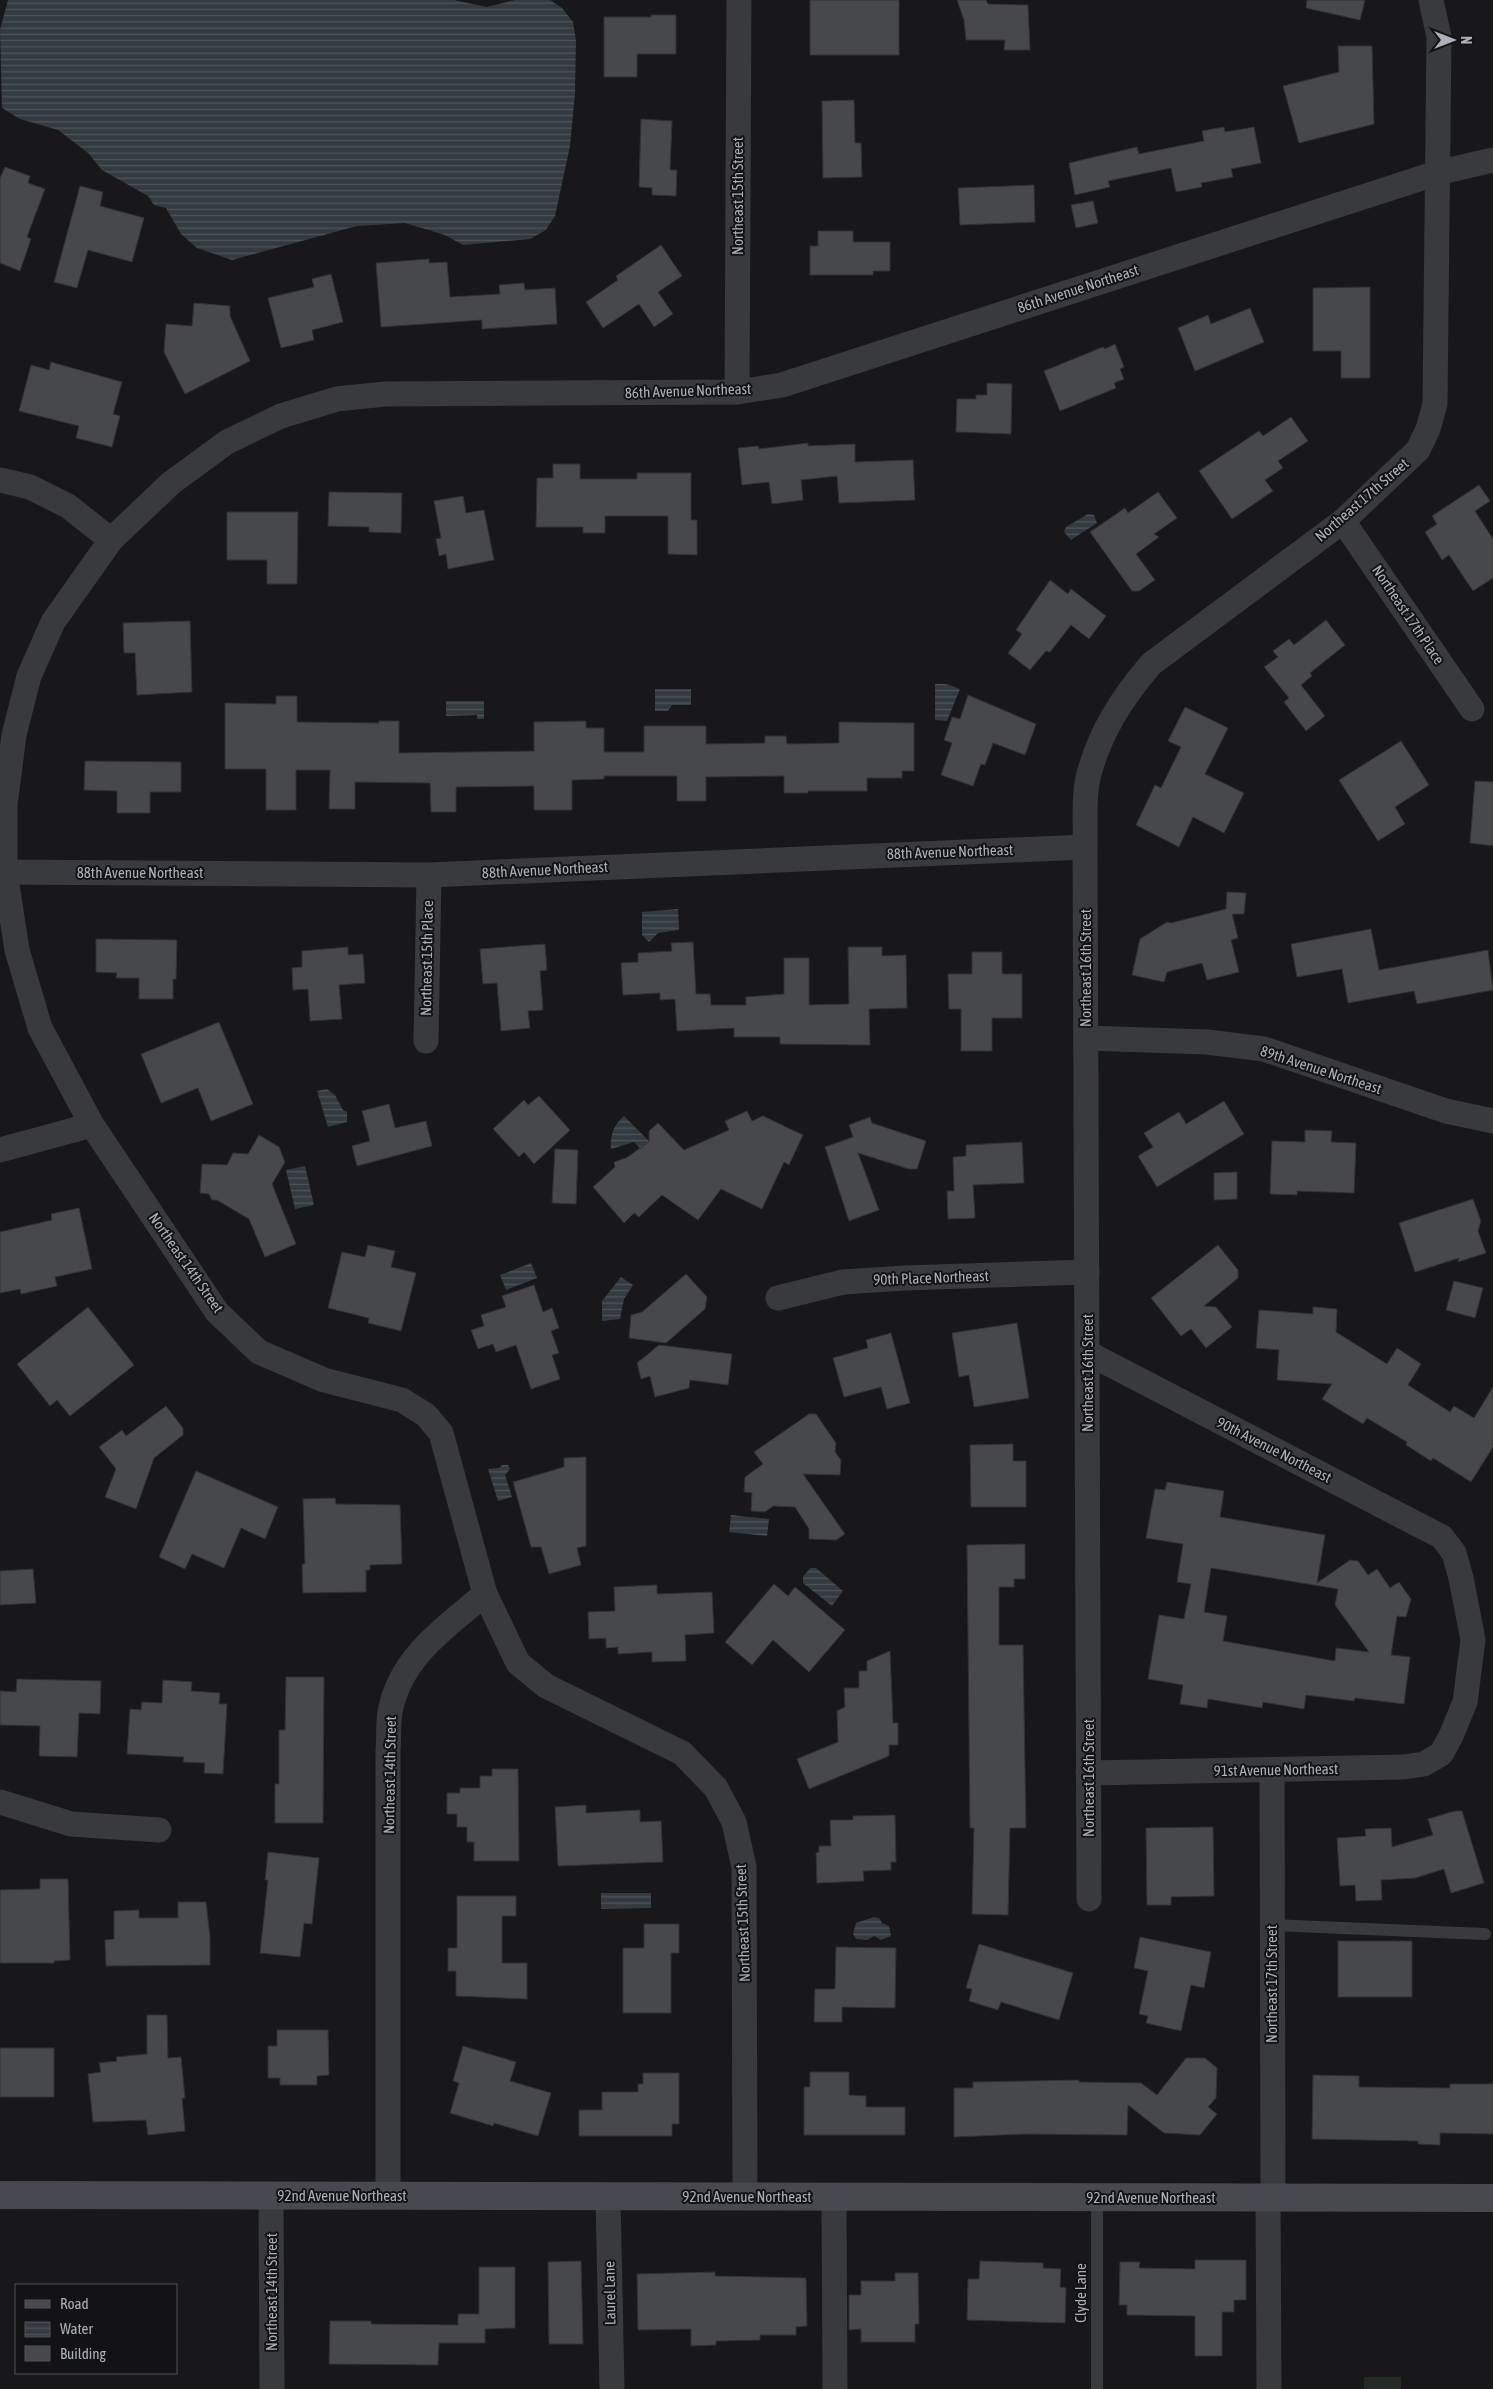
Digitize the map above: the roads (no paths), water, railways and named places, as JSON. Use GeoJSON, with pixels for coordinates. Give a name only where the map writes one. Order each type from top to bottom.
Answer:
{"type":"FeatureCollection","features":[{"type":"Feature","properties":{"kind":"main road","name":"92nd Avenue Northeast"},"geometry":{"type":"LineString","coordinates":[[0,2195],[1493,2198]]}},
{"type":"Feature","properties":{"kind":"street","name":"Northeast 15th Street"},"geometry":{"type":"LineString","coordinates":[[737,392],[739,0]]}},
{"type":"Feature","properties":{"kind":"street","name":"Northeast 17th Street"},"geometry":{"type":"LineString","coordinates":[[1086,847],[1088,779],[1105,729],[1126,693],[1151,664],[1343,521],[1418,450],[1428,429],[1435,404],[1439,37],[1432,0]]}},
{"type":"Feature","properties":{"kind":"street","name":"86th Avenue Northeast"},"geometry":{"type":"LineString","coordinates":[[112,540],[171,482],[226,442],[282,416],[337,399],[385,394],[737,392],[782,385],[1437,173],[1493,160]]}},
{"type":"Feature","properties":{"kind":"street"},"geometry":{"type":"LineString","coordinates":[[0,480],[30,487],[68,506],[112,540]]}},
{"type":"Feature","properties":{"kind":"street","name":"Northeast 17th Place"},"geometry":{"type":"LineString","coordinates":[[1343,521],[1472,709]]}},
{"type":"Feature","properties":{"kind":"street","name":"Northeast 14th Street"},"geometry":{"type":"LineString","coordinates":[[112,540],[53,622],[29,676],[14,735],[5,805],[2,872],[16,950],[40,1028],[92,1125],[217,1312],[259,1352],[324,1380],[402,1400],[426,1415],[441,1433],[486,1594],[426,1643],[401,1676],[390,1712],[388,1750],[388,2196]]}},
{"type":"Feature","properties":{"kind":"street","name":"88th Avenue Northeast"},"geometry":{"type":"LineString","coordinates":[[2,872],[429,875],[1086,847]]}},
{"type":"Feature","properties":{"kind":"street","name":"Northeast 16th Street"},"geometry":{"type":"LineString","coordinates":[[1086,847],[1089,1899]]}},
{"type":"Feature","properties":{"kind":"street","name":"Northeast 15th Place"},"geometry":{"type":"LineString","coordinates":[[426,1040],[429,875]]}},
{"type":"Feature","properties":{"kind":"street","name":"89th Avenue Northeast"},"geometry":{"type":"LineString","coordinates":[[1086,1038],[1207,1042],[1264,1049],[1446,1111],[1493,1120]]}},
{"type":"Feature","properties":{"kind":"street"},"geometry":{"type":"LineString","coordinates":[[0,1150],[92,1125]]}},
{"type":"Feature","properties":{"kind":"street","name":"90th Place Northeast"},"geometry":{"type":"LineString","coordinates":[[778,1298],[843,1282],[1087,1272]]}},
{"type":"Feature","properties":{"kind":"street","name":"90th Avenue Northeast"},"geometry":{"type":"LineString","coordinates":[[1088,1353],[1442,1537],[1454,1553],[1461,1578],[1473,1640],[1465,1702],[1451,1736]]}},
{"type":"Feature","properties":{"kind":"street","name":"Northeast 15th Street"},"geometry":{"type":"LineString","coordinates":[[486,1594],[518,1663],[546,1686],[682,1753],[716,1788],[734,1822],[744,1868],[746,1910],[746,2197]]}},
{"type":"Feature","properties":{"kind":"street","name":"91st Avenue Northeast"},"geometry":{"type":"LineString","coordinates":[[1088,1773],[1404,1768],[1424,1764],[1441,1754],[1451,1736]]}},
{"type":"Feature","properties":{"kind":"street","name":"Northeast 17th Street"},"geometry":{"type":"LineString","coordinates":[[1269,2389],[1272,1770]]}},
{"type":"Feature","properties":{"kind":"street"},"geometry":{"type":"LineString","coordinates":[[0,1802],[71,1824],[158,1830]]}},
{"type":"Feature","properties":{"kind":"street","name":"Northeast 14th Street"},"geometry":{"type":"LineString","coordinates":[[271,2196],[272,2389]]}},
{"type":"Feature","properties":{"kind":"street","name":"Laurel Lane"},"geometry":{"type":"LineString","coordinates":[[608,2197],[612,2389]]}},
{"type":"Feature","properties":{"kind":"street"},"geometry":{"type":"LineString","coordinates":[[834,2197],[835,2389]]}},
{"type":"Feature","properties":{"kind":"lane"},"geometry":{"type":"LineString","coordinates":[[1272,1925],[1485,1934]]}},
{"type":"Feature","properties":{"kind":"lane","name":"Clyde Lane"},"geometry":{"type":"LineString","coordinates":[[1097,2198],[1097,2389]]}},
{"type":"Feature","properties":{"kind":"water"},"geometry":{"type":"Polygon","coordinates":[[[8,0],[454,0],[487,7],[515,0],[550,0],[562,8],[573,22],[576,40],[575,93],[570,146],[555,216],[546,230],[530,239],[463,245],[445,235],[405,223],[357,226],[232,260],[197,248],[181,234],[166,208],[154,205],[148,196],[102,170],[88,153],[58,130],[20,119],[2,108],[0,30],[8,0]]]}},
{"type":"Feature","properties":{"kind":"water"},"geometry":{"type":"Polygon","coordinates":[[[1088,514],[1094,515],[1097,523],[1071,540],[1064,532],[1066,527],[1088,514]]]}},
{"type":"Feature","properties":{"kind":"water"},"geometry":{"type":"Polygon","coordinates":[[[935,684],[946,684],[960,689],[947,721],[935,720],[935,684]]]}},
{"type":"Feature","properties":{"kind":"water"},"geometry":{"type":"Polygon","coordinates":[[[655,689],[691,689],[691,705],[672,705],[668,711],[655,711],[655,689]]]}},
{"type":"Feature","properties":{"kind":"water"},"geometry":{"type":"Polygon","coordinates":[[[446,701],[484,701],[484,719],[477,719],[477,715],[446,716],[446,701]]]}},
{"type":"Feature","properties":{"kind":"water"},"geometry":{"type":"Polygon","coordinates":[[[678,909],[679,930],[658,933],[649,942],[642,935],[642,912],[678,909]]]}},
{"type":"Feature","properties":{"kind":"water"},"geometry":{"type":"Polygon","coordinates":[[[327,1089],[335,1095],[343,1110],[347,1112],[347,1122],[328,1127],[317,1091],[327,1089]]]}},
{"type":"Feature","properties":{"kind":"water"},"geometry":{"type":"Polygon","coordinates":[[[624,1116],[653,1145],[645,1153],[634,1142],[611,1149],[613,1131],[617,1123],[624,1116]]]}},
{"type":"Feature","properties":{"kind":"water"},"geometry":{"type":"Polygon","coordinates":[[[305,1166],[314,1205],[295,1209],[286,1170],[305,1166]]]}},
{"type":"Feature","properties":{"kind":"water"},"geometry":{"type":"Polygon","coordinates":[[[531,1263],[537,1278],[506,1290],[500,1275],[531,1263]]]}},
{"type":"Feature","properties":{"kind":"water"},"geometry":{"type":"Polygon","coordinates":[[[621,1277],[633,1285],[624,1299],[620,1319],[602,1321],[602,1301],[621,1277]]]}},
{"type":"Feature","properties":{"kind":"water"},"geometry":{"type":"Polygon","coordinates":[[[502,1465],[508,1465],[510,1469],[505,1475],[512,1497],[498,1501],[488,1469],[499,1468],[502,1465]]]}},
{"type":"Feature","properties":{"kind":"water"},"geometry":{"type":"Polygon","coordinates":[[[731,1515],[769,1519],[767,1536],[729,1532],[731,1515]]]}},
{"type":"Feature","properties":{"kind":"water"},"geometry":{"type":"Polygon","coordinates":[[[810,1568],[816,1568],[843,1591],[832,1606],[803,1583],[803,1577],[810,1568]]]}},
{"type":"Feature","properties":{"kind":"water"},"geometry":{"type":"Polygon","coordinates":[[[601,1893],[651,1893],[651,1908],[601,1909],[601,1893]]]}},
{"type":"Feature","properties":{"kind":"water"},"geometry":{"type":"Polygon","coordinates":[[[874,1917],[879,1918],[882,1923],[889,1926],[891,1936],[881,1940],[874,1936],[867,1940],[856,1939],[853,1934],[856,1923],[874,1917]]]}}]}
